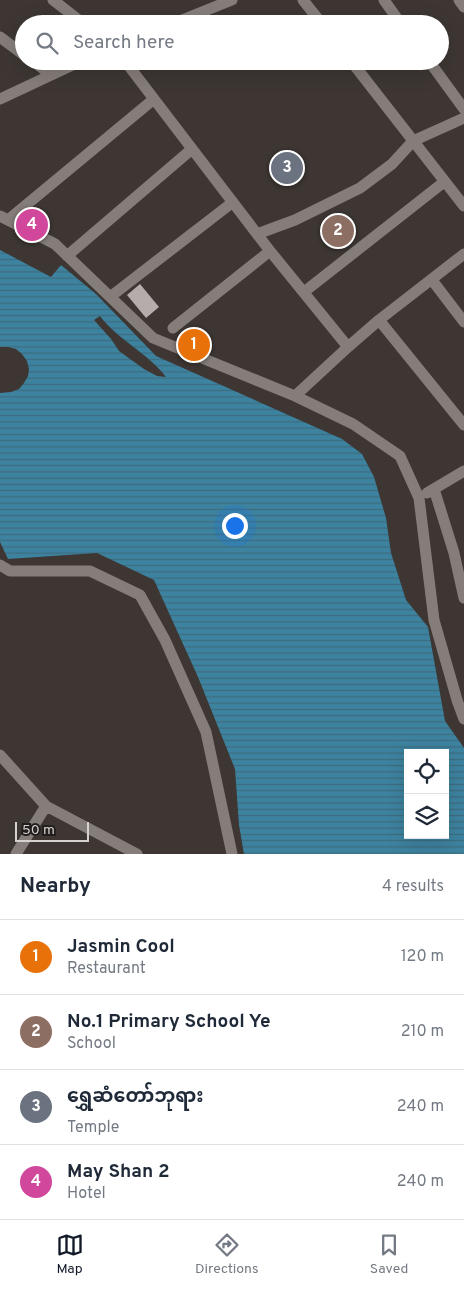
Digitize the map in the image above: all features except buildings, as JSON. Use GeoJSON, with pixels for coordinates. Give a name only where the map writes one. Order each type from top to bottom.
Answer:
{"type":"FeatureCollection","features":[{"type":"Feature","properties":{"kind":"street"},"geometry":{"type":"LineString","coordinates":[[194,15],[232,0]]}},
{"type":"Feature","properties":{"kind":"street"},"geometry":{"type":"LineString","coordinates":[[303,0],[315,15]]}},
{"type":"Feature","properties":{"kind":"street"},"geometry":{"type":"LineString","coordinates":[[384,0],[395,15]]}},
{"type":"Feature","properties":{"kind":"street"},"geometry":{"type":"LineString","coordinates":[[459,0],[464,7]]}},
{"type":"Feature","properties":{"kind":"street"},"geometry":{"type":"LineString","coordinates":[[58,1],[74,15]]}},
{"type":"Feature","properties":{"kind":"street"},"geometry":{"type":"LineString","coordinates":[[0,37],[15,48]]}},
{"type":"Feature","properties":{"kind":"street"},"geometry":{"type":"LineString","coordinates":[[44,70],[51,75]]}},
{"type":"Feature","properties":{"kind":"street"},"geometry":{"type":"LineString","coordinates":[[0,99],[62,70]]}},
{"type":"Feature","properties":{"kind":"street"},"geometry":{"type":"LineString","coordinates":[[132,70],[270,251],[348,347]]}},
{"type":"Feature","properties":{"kind":"street"},"geometry":{"type":"LineString","coordinates":[[358,70],[464,206]]}},
{"type":"Feature","properties":{"kind":"street"},"geometry":{"type":"LineString","coordinates":[[436,70],[464,109]]}},
{"type":"Feature","properties":{"kind":"street"},"geometry":{"type":"LineString","coordinates":[[154,99],[4,218],[55,244],[153,338],[295,396],[353,424],[400,456],[420,498],[434,620],[456,700],[464,719]]}},
{"type":"Feature","properties":{"kind":"street"},"geometry":{"type":"LineString","coordinates":[[257,234],[295,220],[360,188],[392,164],[413,141],[464,118]]}},
{"type":"Feature","properties":{"kind":"street"},"geometry":{"type":"LineString","coordinates":[[67,256],[192,149]]}},
{"type":"Feature","properties":{"kind":"street"},"geometry":{"type":"LineString","coordinates":[[304,292],[444,182]]}},
{"type":"Feature","properties":{"kind":"street"},"geometry":{"type":"LineString","coordinates":[[110,297],[233,202]]}},
{"type":"Feature","properties":{"kind":"street"},"geometry":{"type":"LineString","coordinates":[[173,328],[270,251]]}},
{"type":"Feature","properties":{"kind":"street"},"geometry":{"type":"LineString","coordinates":[[295,396],[379,320],[464,254]]}},
{"type":"Feature","properties":{"kind":"street"},"geometry":{"type":"LineString","coordinates":[[432,280],[464,322]]}},
{"type":"Feature","properties":{"kind":"street"},"geometry":{"type":"LineString","coordinates":[[379,320],[464,425]]}},
{"type":"Feature","properties":{"kind":"street"},"geometry":{"type":"LineString","coordinates":[[420,498],[464,471]]}},
{"type":"Feature","properties":{"kind":"street"},"geometry":{"type":"LineString","coordinates":[[434,489],[454,553],[464,598]]}},
{"type":"Feature","properties":{"kind":"street"},"geometry":{"type":"LineString","coordinates":[[0,564],[10,571],[90,570],[140,595],[165,640],[206,732],[232,854]]}},
{"type":"Feature","properties":{"kind":"street"},"geometry":{"type":"LineString","coordinates":[[0,755],[46,806],[137,854]]}},
{"type":"Feature","properties":{"kind":"street"},"geometry":{"type":"LineString","coordinates":[[16,854],[46,806]]}},
{"type":"Feature","properties":{"kind":"water"},"geometry":{"type":"Polygon","coordinates":[[[0,250],[51,277],[61,265],[96,294],[156,356],[342,439],[362,454],[374,477],[386,518],[391,553],[406,600],[428,627],[445,721],[464,748],[464,854],[244,854],[239,825],[235,769],[198,677],[154,580],[97,553],[8,559],[0,542],[0,250]],[[100,316],[94,320],[119,351],[144,369],[157,376],[166,377],[159,368],[107,325],[100,316]]]}},
{"type":"Feature","properties":{"kind":"pier"},"geometry":{"type":"Polygon","coordinates":[[[0,347],[16,349],[27,361],[29,369],[24,383],[19,389],[11,392],[0,393],[0,347]]]}},
{"type":"Feature","properties":{"kind":"place","name":"ရွှေဆံတော်ဘုရား"},"geometry":{"type":"Point","coordinates":[287,168]}},
{"type":"Feature","properties":{"kind":"place","name":"May Shan 2"},"geometry":{"type":"Point","coordinates":[32,225]}},
{"type":"Feature","properties":{"kind":"place","name":"No.1 Primary School Ye"},"geometry":{"type":"Point","coordinates":[338,231]}},
{"type":"Feature","properties":{"kind":"place","name":"Jasmin Cool"},"geometry":{"type":"Point","coordinates":[194,345]}}]}
